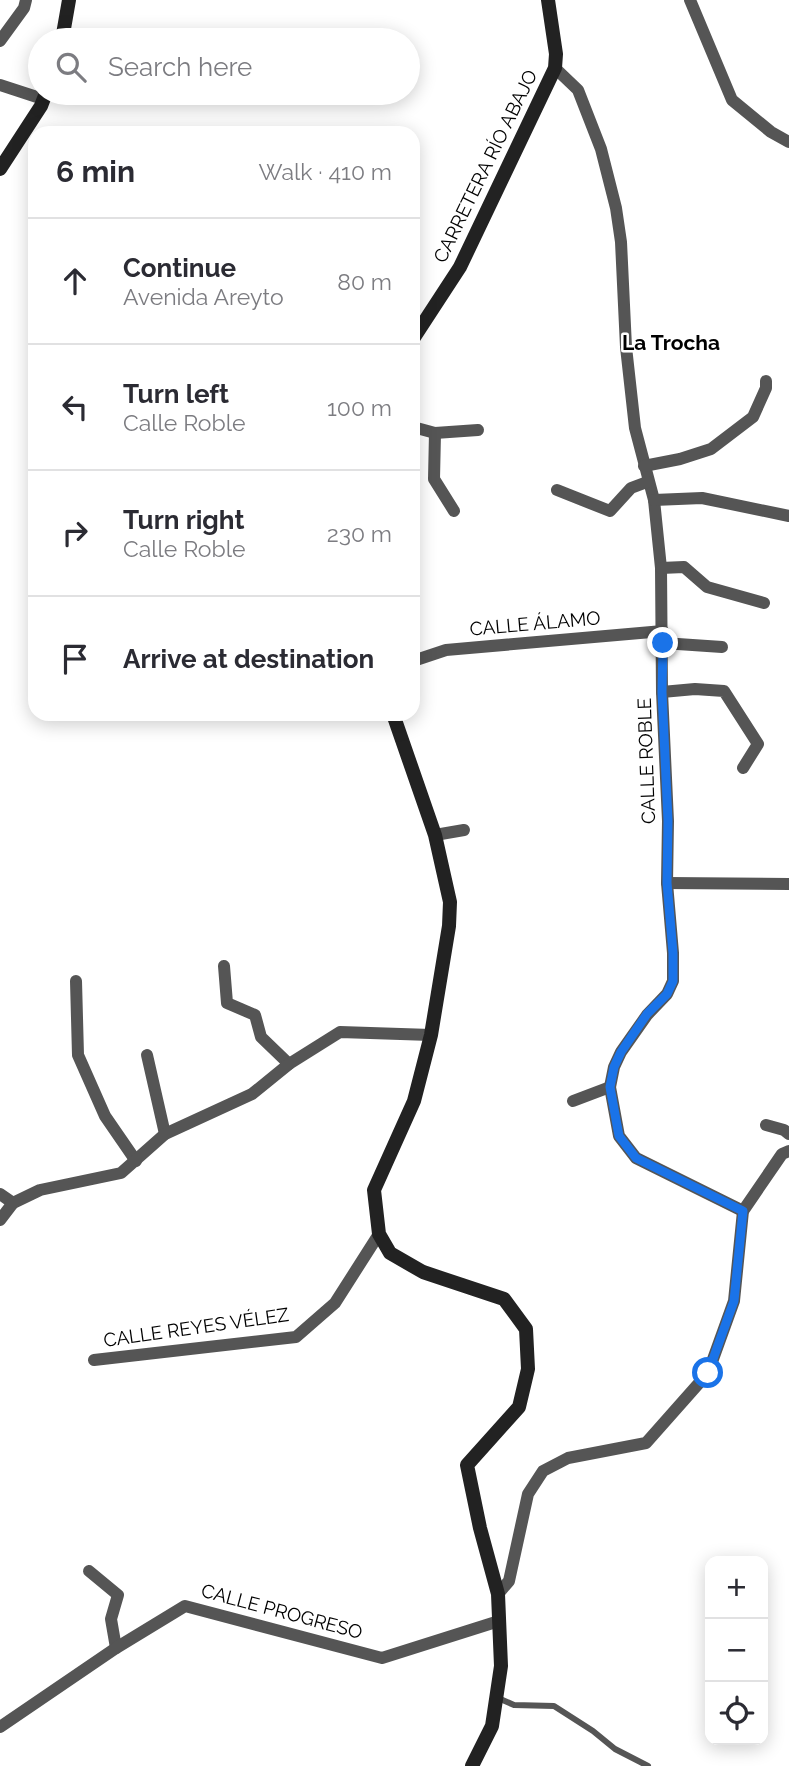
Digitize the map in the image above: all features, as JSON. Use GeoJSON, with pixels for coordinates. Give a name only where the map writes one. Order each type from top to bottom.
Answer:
{"type":"FeatureCollection","features":[{"type":"Feature","properties":{"kind":"street"},"geometry":{"type":"LineString","coordinates":[[0,41],[24,8],[26,0]]}},
{"type":"Feature","properties":{"kind":"street"},"geometry":{"type":"LineString","coordinates":[[64,28],[69,0]]}},
{"type":"Feature","properties":{"kind":"street","name":"CARRETERA RÍO ABAJO"},"geometry":{"type":"LineString","coordinates":[[420,328],[460,267],[555,68],[556,54],[548,0]]}},
{"type":"Feature","properties":{"kind":"street"},"geometry":{"type":"LineString","coordinates":[[690,0],[732,100],[771,132],[789,142]]}},
{"type":"Feature","properties":{"kind":"street","name":"CALLE ROBLE"},"geometry":{"type":"LineString","coordinates":[[555,68],[578,90],[601,149],[616,208],[635,428],[653,500],[661,568],[662,692],[668,821],[667,883],[673,981],[667,994],[647,1014],[621,1052],[614,1067],[610,1087],[619,1136],[636,1158],[743,1211]]}},
{"type":"Feature","properties":{"kind":"street"},"geometry":{"type":"LineString","coordinates":[[0,85],[28,92]]}},
{"type":"Feature","properties":{"kind":"street"},"geometry":{"type":"LineString","coordinates":[[0,169],[41,105]]}},
{"type":"Feature","properties":{"kind":"street"},"geometry":{"type":"LineString","coordinates":[[644,466],[711,449],[753,417],[766,381]]}},
{"type":"Feature","properties":{"kind":"street"},"geometry":{"type":"LineString","coordinates":[[420,429],[435,433],[478,430]]}},
{"type":"Feature","properties":{"kind":"street"},"geometry":{"type":"LineString","coordinates":[[435,433],[434,479],[454,511]]}},
{"type":"Feature","properties":{"kind":"street"},"geometry":{"type":"LineString","coordinates":[[557,490],[610,511],[631,488],[647,482]]}},
{"type":"Feature","properties":{"kind":"street"},"geometry":{"type":"LineString","coordinates":[[653,500],[702,498],[789,516]]}},
{"type":"Feature","properties":{"kind":"street"},"geometry":{"type":"LineString","coordinates":[[661,568],[684,567],[708,587],[764,603]]}},
{"type":"Feature","properties":{"kind":"street","name":"CALLE ÁLAMO"},"geometry":{"type":"LineString","coordinates":[[420,659],[446,650],[663,637],[723,647]]}},
{"type":"Feature","properties":{"kind":"street"},"geometry":{"type":"LineString","coordinates":[[662,692],[724,691],[758,744],[743,768]]}},
{"type":"Feature","properties":{"kind":"street"},"geometry":{"type":"LineString","coordinates":[[395,721],[435,835],[450,902],[449,926],[431,1035],[414,1101],[374,1190],[379,1234],[390,1253],[423,1272],[504,1299],[526,1329],[528,1369],[519,1407],[467,1465],[498,1594],[501,1666],[492,1726],[472,1766]]}},
{"type":"Feature","properties":{"kind":"street"},"geometry":{"type":"LineString","coordinates":[[435,835],[464,830]]}},
{"type":"Feature","properties":{"kind":"street"},"geometry":{"type":"LineString","coordinates":[[667,883],[789,884]]}},
{"type":"Feature","properties":{"kind":"street"},"geometry":{"type":"LineString","coordinates":[[224,966],[227,1003],[255,1015],[261,1037],[289,1064]]}},
{"type":"Feature","properties":{"kind":"street"},"geometry":{"type":"LineString","coordinates":[[76,981],[78,1055],[105,1116],[136,1161]]}},
{"type":"Feature","properties":{"kind":"street"},"geometry":{"type":"LineString","coordinates":[[0,1220],[13,1203],[40,1190],[121,1173],[165,1134],[252,1094],[289,1064],[340,1032],[431,1035]]}},
{"type":"Feature","properties":{"kind":"street"},"geometry":{"type":"LineString","coordinates":[[147,1055],[165,1134]]}},
{"type":"Feature","properties":{"kind":"street"},"geometry":{"type":"LineString","coordinates":[[573,1101],[610,1087]]}},
{"type":"Feature","properties":{"kind":"street"},"geometry":{"type":"LineString","coordinates":[[766,1125],[789,1134]]}},
{"type":"Feature","properties":{"kind":"street"},"geometry":{"type":"LineString","coordinates":[[498,1594],[509,1581],[528,1494],[543,1471],[568,1458],[646,1443],[708,1373],[734,1301],[743,1211],[782,1154],[789,1151]]}},
{"type":"Feature","properties":{"kind":"street"},"geometry":{"type":"LineString","coordinates":[[0,1194],[13,1203]]}},
{"type":"Feature","properties":{"kind":"street","name":"CALLE REYES VÉLEZ"},"geometry":{"type":"LineString","coordinates":[[94,1360],[296,1337],[335,1303],[379,1234]]}},
{"type":"Feature","properties":{"kind":"street"},"geometry":{"type":"LineString","coordinates":[[89,1571],[118,1595],[111,1619],[116,1648]]}},
{"type":"Feature","properties":{"kind":"street","name":"CALLE PROGRESO"},"geometry":{"type":"LineString","coordinates":[[0,1727],[116,1648],[184,1606],[382,1658],[499,1621]]}},
{"type":"Feature","properties":{"kind":"lane"},"geometry":{"type":"LineString","coordinates":[[496,1697],[514,1705],[554,1706],[615,1749],[648,1766]]}},
{"type":"Feature","properties":{"kind":"district","name":"La Trocha"},"geometry":{"type":"Point","coordinates":[671,343]}},
{"type":"Feature","properties":{"kind":"route"},"geometry":{"type":"LineString","coordinates":[[663,643],[667,883],[673,981],[667,994],[647,1014],[621,1052],[614,1067],[610,1087],[619,1136],[636,1158],[743,1211],[734,1301],[708,1373]]}}]}
